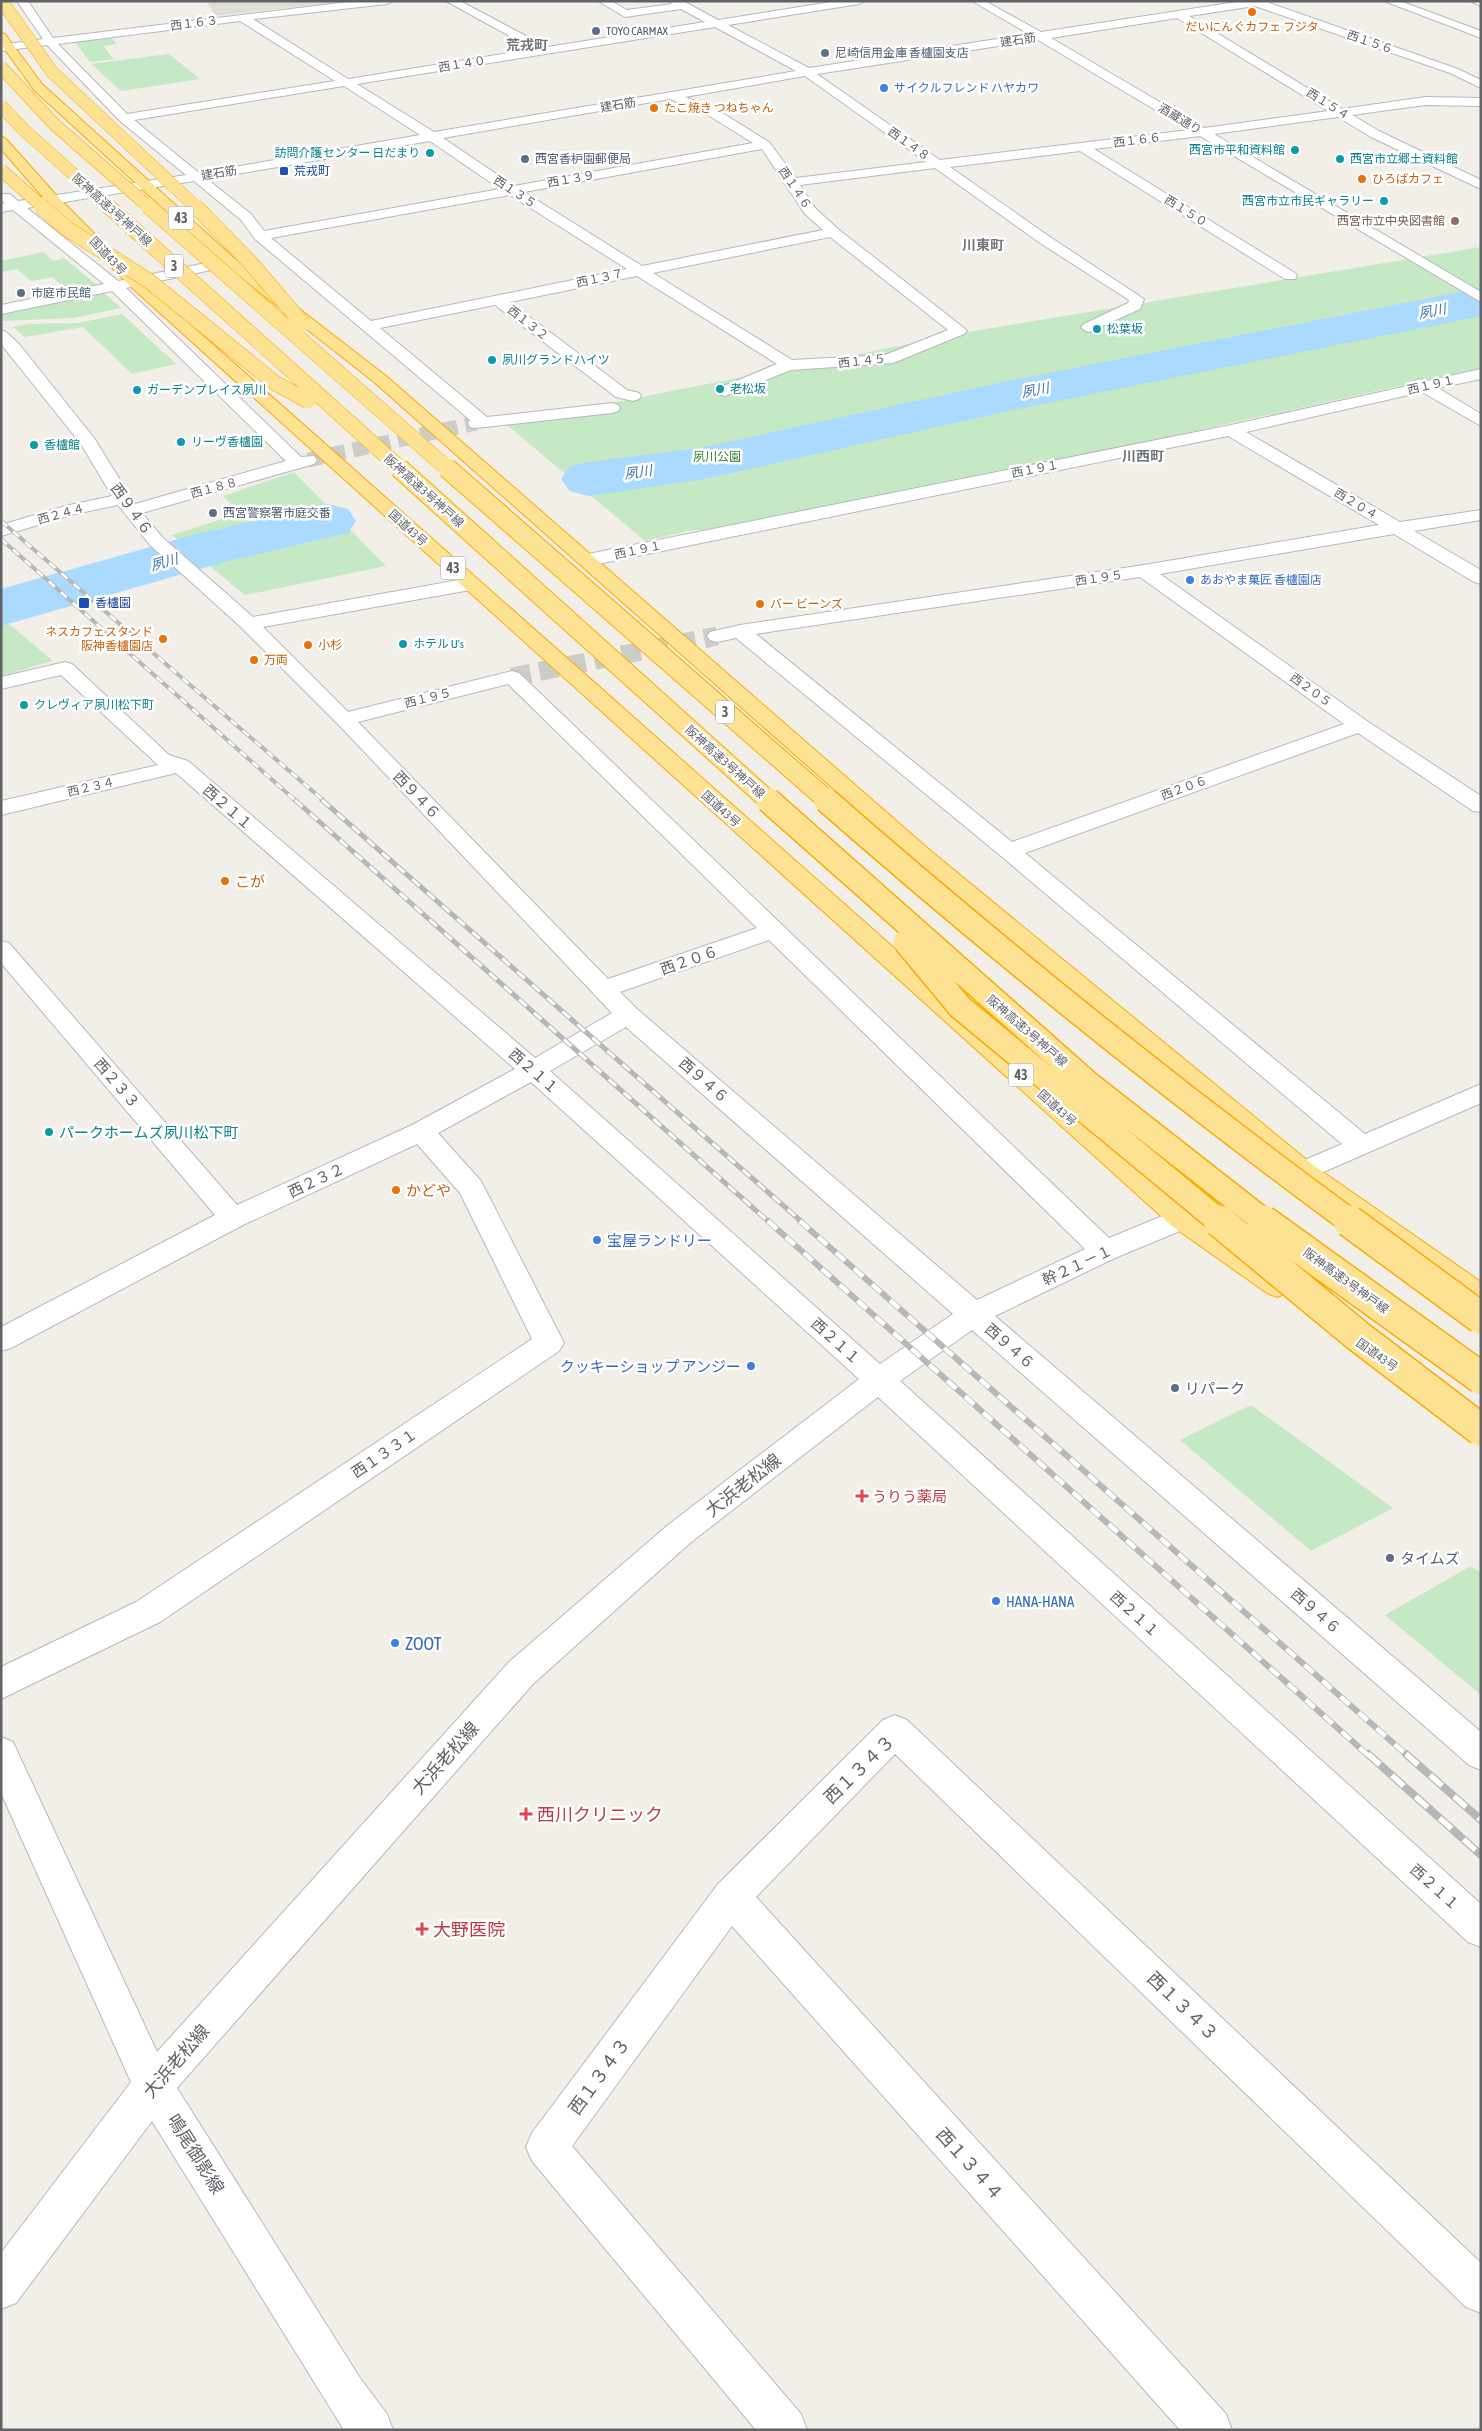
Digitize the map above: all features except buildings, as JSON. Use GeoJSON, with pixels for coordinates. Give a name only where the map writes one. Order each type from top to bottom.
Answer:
{"type":"FeatureCollection","features":[{"type":"Feature","properties":{"kind":"highway"},"geometry":{"type":"LineString","coordinates":[[4,4],[52,72],[181,192],[247,259],[378,409]]}},
{"type":"Feature","properties":{"kind":"highway","name":"43"},"geometry":{"type":"LineString","coordinates":[[4,44],[38,87],[230,262],[380,379],[588,560],[924,858],[1303,1172],[1481,1297]]}},
{"type":"Feature","properties":{"kind":"highway","name":"阪神高速3号神戸線"},"geometry":{"type":"LineString","coordinates":[[1,67],[55,125],[897,862],[1138,1060],[1271,1162],[1481,1318]]}},
{"type":"Feature","properties":{"kind":"highway","name":"阪神高速3号神戸線"},"geometry":{"type":"LineString","coordinates":[[1,106],[31,137],[348,424],[854,878],[1090,1085],[1266,1224],[1481,1378]]}},
{"type":"Feature","properties":{"kind":"highway","name":"国道43号"},"geometry":{"type":"LineString","coordinates":[[1,141],[53,200],[134,282],[1182,1219],[1481,1429]]}},
{"type":"Feature","properties":{"kind":"highway"},"geometry":{"type":"LineString","coordinates":[[1,170],[66,228],[149,281],[275,383],[348,424]]}},
{"type":"Feature","properties":{"kind":"highway"},"geometry":{"type":"LineString","coordinates":[[854,878],[960,1007],[1358,1336],[1481,1429]]}},
{"type":"Feature","properties":{"kind":"street"},"geometry":{"type":"LineString","coordinates":[[22,1],[50,42],[124,118],[246,217],[260,236],[368,326],[479,423],[612,408]]}},
{"type":"Feature","properties":{"kind":"street","name":"西１６３"},"geometry":{"type":"LineString","coordinates":[[4,44],[50,42],[242,17],[387,1]]}},
{"type":"Feature","properties":{"kind":"street"},"geometry":{"type":"LineString","coordinates":[[451,1],[545,51]]}},
{"type":"Feature","properties":{"kind":"street"},"geometry":{"type":"LineString","coordinates":[[603,1],[625,14],[678,4]]}},
{"type":"Feature","properties":{"kind":"street","name":"西１４０"},"geometry":{"type":"LineString","coordinates":[[124,118],[859,1]]}},
{"type":"Feature","properties":{"kind":"street","name":"酒蔵通り"},"geometry":{"type":"LineString","coordinates":[[977,1],[1041,36],[1481,298]]}},
{"type":"Feature","properties":{"kind":"street"},"geometry":{"type":"LineString","coordinates":[[1195,1],[1214,9]]}},
{"type":"Feature","properties":{"kind":"street"},"geometry":{"type":"LineString","coordinates":[[1389,1],[1481,35]]}},
{"type":"Feature","properties":{"kind":"street"},"geometry":{"type":"LineString","coordinates":[[1475,1],[1481,3]]}},
{"type":"Feature","properties":{"kind":"street","name":"建石筋"},"geometry":{"type":"LineString","coordinates":[[7,207],[196,177],[807,72],[1261,2]]}},
{"type":"Feature","properties":{"kind":"street","name":"西１５６"},"geometry":{"type":"LineString","coordinates":[[1261,2],[1454,71],[1481,85]]}},
{"type":"Feature","properties":{"kind":"street","name":"西１４８"},"geometry":{"type":"LineString","coordinates":[[678,4],[807,72],[1045,240],[1137,299],[1135,306],[1089,327]]}},
{"type":"Feature","properties":{"kind":"street","name":"西１５４"},"geometry":{"type":"LineString","coordinates":[[1180,15],[1375,134],[1481,185]]}},
{"type":"Feature","properties":{"kind":"street","name":"西１３５"},"geometry":{"type":"LineString","coordinates":[[242,17],[789,366]]}},
{"type":"Feature","properties":{"kind":"street"},"geometry":{"type":"LineString","coordinates":[[1454,71],[1472,68]]}},
{"type":"Feature","properties":{"kind":"street","name":"西１４６"},"geometry":{"type":"LineString","coordinates":[[672,96],[712,112],[765,144],[810,211],[833,232],[959,331]]}},
{"type":"Feature","properties":{"kind":"street","name":"西１６６"},"geometry":{"type":"LineString","coordinates":[[792,182],[1425,101],[1481,102]]}},
{"type":"Feature","properties":{"kind":"street","name":"西１３９"},"geometry":{"type":"LineString","coordinates":[[260,236],[765,144]]}},
{"type":"Feature","properties":{"kind":"street","name":"西１５０"},"geometry":{"type":"LineString","coordinates":[[1081,146],[1290,276]]}},
{"type":"Feature","properties":{"kind":"street"},"geometry":{"type":"LineString","coordinates":[[1460,175],[1481,172]]}},
{"type":"Feature","properties":{"kind":"street"},"geometry":{"type":"LineString","coordinates":[[1,194],[7,207],[115,286]]}},
{"type":"Feature","properties":{"kind":"street","name":"西１３７"},"geometry":{"type":"LineString","coordinates":[[368,326],[833,232]]}},
{"type":"Feature","properties":{"kind":"street"},"geometry":{"type":"LineString","coordinates":[[1,310],[230,262]]}},
{"type":"Feature","properties":{"kind":"street","name":"西１８８"},"geometry":{"type":"LineString","coordinates":[[115,286],[303,462],[126,505]]}},
{"type":"Feature","properties":{"kind":"street","name":"西１３２"},"geometry":{"type":"LineString","coordinates":[[497,299],[622,394],[633,396]]}},
{"type":"Feature","properties":{"kind":"street","name":"西１４５"},"geometry":{"type":"LineString","coordinates":[[725,391],[789,366],[887,360],[959,331]]}},
{"type":"Feature","properties":{"kind":"street","name":"西９４６"},"geometry":{"type":"LineString","coordinates":[[1,335],[14,347],[88,442],[126,505],[156,541],[249,624],[344,719],[628,1015],[1481,1754]]}},
{"type":"Feature","properties":{"kind":"street","name":"西１９１"},"geometry":{"type":"LineString","coordinates":[[588,560],[644,550],[1481,374]]}},
{"type":"Feature","properties":{"kind":"street"},"geometry":{"type":"LineString","coordinates":[[1421,386],[1481,421]]}},
{"type":"Feature","properties":{"kind":"street","name":"西２０４"},"geometry":{"type":"LineString","coordinates":[[1224,428],[1481,578]]}},
{"type":"Feature","properties":{"kind":"street","name":"西２４４"},"geometry":{"type":"LineString","coordinates":[[1,531],[71,510],[126,505]]}},
{"type":"Feature","properties":{"kind":"street","name":"西１９５"},"geometry":{"type":"LineString","coordinates":[[717,636],[1144,571],[1276,547],[1399,530],[1481,515]]}},
{"type":"Feature","properties":{"kind":"street","name":"西２０５"},"geometry":{"type":"LineString","coordinates":[[1144,571],[1360,725],[1481,806]]}},
{"type":"Feature","properties":{"kind":"street"},"geometry":{"type":"LineString","coordinates":[[249,624],[429,593],[470,584]]}},
{"type":"Feature","properties":{"kind":"street"},"geometry":{"type":"LineString","coordinates":[[740,631],[1009,851],[1362,1146]]}},
{"type":"Feature","properties":{"kind":"street","name":"西２１１"},"geometry":{"type":"LineString","coordinates":[[1,683],[65,668],[171,762],[533,1070],[879,1380],[1481,1929]]}},
{"type":"Feature","properties":{"kind":"street","name":"西１９５"},"geometry":{"type":"LineString","coordinates":[[344,719],[512,677],[774,930]]}},
{"type":"Feature","properties":{"kind":"street","name":"西２０６"},"geometry":{"type":"LineString","coordinates":[[1009,851],[1360,725]]}},
{"type":"Feature","properties":{"kind":"street","name":"西２３４"},"geometry":{"type":"LineString","coordinates":[[1,808],[171,762]]}},
{"type":"Feature","properties":{"kind":"street"},"geometry":{"type":"LineString","coordinates":[[774,930],[1105,1251]]}},
{"type":"Feature","properties":{"kind":"street","name":"西２０６"},"geometry":{"type":"LineString","coordinates":[[604,989],[774,930]]}},
{"type":"Feature","properties":{"kind":"street","name":"西２３３"},"geometry":{"type":"LineString","coordinates":[[1,948],[233,1218]]}},
{"type":"Feature","properties":{"kind":"street","name":"西２３２"},"geometry":{"type":"LineString","coordinates":[[1,1340],[233,1218],[421,1131],[533,1070],[628,1015]]}},
{"type":"Feature","properties":{"kind":"street"},"geometry":{"type":"LineString","coordinates":[[1303,1172],[1481,1093]]}},
{"type":"Feature","properties":{"kind":"street","name":"西１３３１"},"geometry":{"type":"LineString","coordinates":[[1,1684],[148,1612],[550,1343],[471,1188],[421,1131]]}},
{"type":"Feature","properties":{"kind":"street","name":"幹２１－１"},"geometry":{"type":"LineString","coordinates":[[974,1314],[1105,1251],[1182,1219]]}},
{"type":"Feature","properties":{"kind":"street","name":"大浜老松線"},"geometry":{"type":"LineString","coordinates":[[1,2288],[153,2086],[520,1673],[679,1534],[879,1380],[974,1314]]}},
{"type":"Feature","properties":{"kind":"street","name":"西１３４３"},"geometry":{"type":"LineString","coordinates":[[785,2430],[546,2147],[731,1898],[895,1731],[1481,2292]]}},
{"type":"Feature","properties":{"kind":"street","name":"鳴尾御影線"},"geometry":{"type":"LineString","coordinates":[[1,1753],[153,2086],[345,2393],[371,2430]]}},
{"type":"Feature","properties":{"kind":"street","name":"西１３４４"},"geometry":{"type":"LineString","coordinates":[[731,1898],[1210,2430]]}},
{"type":"Feature","properties":{"kind":"shaded area"},"geometry":{"type":"Polygon","coordinates":[[[207,1],[347,1],[215,16],[207,1]]]}},
{"type":"Feature","properties":{"kind":"green space"},"geometry":{"type":"Polygon","coordinates":[[[111,37],[117,44],[103,46],[114,59],[90,62],[75,42],[111,37]]]}},
{"type":"Feature","properties":{"kind":"green space"},"geometry":{"type":"Polygon","coordinates":[[[169,54],[200,79],[121,91],[91,64],[169,54]]]}},
{"type":"Feature","properties":{"kind":"green space","name":"夙川公園"},"geometry":{"type":"Polygon","coordinates":[[[1481,247],[1481,368],[1163,438],[725,530],[692,530],[645,541],[506,424],[974,331],[1481,247]]]}},
{"type":"Feature","properties":{"kind":"green space"},"geometry":{"type":"Polygon","coordinates":[[[44,252],[53,261],[64,258],[97,285],[67,291],[52,277],[31,281],[17,269],[1,272],[1,261],[44,252]]]}},
{"type":"Feature","properties":{"kind":"green space"},"geometry":{"type":"Polygon","coordinates":[[[104,293],[121,308],[73,318],[1,321],[1,315],[104,293]]]}},
{"type":"Feature","properties":{"kind":"green space"},"geometry":{"type":"Polygon","coordinates":[[[122,314],[176,364],[132,374],[83,327],[25,337],[13,327],[28,324],[78,323],[122,314]]]}},
{"type":"Feature","properties":{"kind":"green space"},"geometry":{"type":"Polygon","coordinates":[[[294,472],[386,566],[245,595],[172,535],[241,513],[223,496],[294,472]]]}},
{"type":"Feature","properties":{"kind":"green space"},"geometry":{"type":"Polygon","coordinates":[[[1,617],[53,661],[1,676],[1,617]]]}},
{"type":"Feature","properties":{"kind":"green space"},"geometry":{"type":"Polygon","coordinates":[[[1251,1405],[1393,1508],[1311,1551],[1180,1440],[1251,1405]]]}},
{"type":"Feature","properties":{"kind":"green space"},"geometry":{"type":"Polygon","coordinates":[[[1471,1566],[1481,1573],[1481,1695],[1385,1615],[1471,1566]]]}},
{"type":"Feature","properties":{"kind":"waterway","name":"夙川"},"geometry":{"type":"LineString","coordinates":[[589,479],[705,463],[1008,396],[1481,302]]}},
{"type":"Feature","properties":{"kind":"waterway","name":"夙川"},"geometry":{"type":"LineString","coordinates":[[1,608],[214,547],[328,521]]}},
{"type":"Feature","properties":{"kind":"tunnel"},"geometry":{"type":"LineString","coordinates":[[308,460],[476,423]]}},
{"type":"Feature","properties":{"kind":"tunnel"},"geometry":{"type":"LineString","coordinates":[[512,677],[717,636]]}},
{"type":"Feature","properties":{"kind":"railway"},"geometry":{"type":"LineString","coordinates":[[1,521],[324,801]]}},
{"type":"Feature","properties":{"kind":"railway"},"geometry":{"type":"LineString","coordinates":[[1,539],[296,801]]}},
{"type":"Feature","properties":{"kind":"railway"},"geometry":{"type":"LineString","coordinates":[[295,800],[769,1222]]}},
{"type":"Feature","properties":{"kind":"railway"},"geometry":{"type":"LineString","coordinates":[[322,800],[802,1222]]}},
{"type":"Feature","properties":{"kind":"railway"},"geometry":{"type":"LineString","coordinates":[[768,1221],[1369,1756]]}},
{"type":"Feature","properties":{"kind":"railway"},"geometry":{"type":"LineString","coordinates":[[800,1221],[1408,1756]]}},
{"type":"Feature","properties":{"kind":"railway"},"geometry":{"type":"LineString","coordinates":[[1368,1754],[1481,1855]]}},
{"type":"Feature","properties":{"kind":"railway"},"geometry":{"type":"LineString","coordinates":[[1406,1754],[1481,1820]]}},
{"type":"Feature","properties":{"kind":"place","name":"だいにんぐカフェ フジタ"},"geometry":{"type":"Point","coordinates":[1252,12]}},
{"type":"Feature","properties":{"kind":"place","name":"TOYO CARMAX"},"geometry":{"type":"Point","coordinates":[596,31]}},
{"type":"Feature","properties":{"kind":"place","name":"尼崎信用金庫 香櫨園支店"},"geometry":{"type":"Point","coordinates":[825,53]}},
{"type":"Feature","properties":{"kind":"place","name":"サイクルフレンド ハヤカワ"},"geometry":{"type":"Point","coordinates":[884,88]}},
{"type":"Feature","properties":{"kind":"place","name":"たこ焼き つねちゃん"},"geometry":{"type":"Point","coordinates":[654,108]}},
{"type":"Feature","properties":{"kind":"place","name":"西宮市平和資料館"},"geometry":{"type":"Point","coordinates":[1295,150]}},
{"type":"Feature","properties":{"kind":"place","name":"訪問介護センター 日だまり"},"geometry":{"type":"Point","coordinates":[430,153]}},
{"type":"Feature","properties":{"kind":"place","name":"西宮香枦園郵便局"},"geometry":{"type":"Point","coordinates":[525,159]}},
{"type":"Feature","properties":{"kind":"place","name":"西宮市立郷土資料館"},"geometry":{"type":"Point","coordinates":[1340,159]}},
{"type":"Feature","properties":{"kind":"place","name":"荒戎町"},"geometry":{"type":"Point","coordinates":[284,171]}},
{"type":"Feature","properties":{"kind":"place","name":"ひろばカフェ"},"geometry":{"type":"Point","coordinates":[1362,179]}},
{"type":"Feature","properties":{"kind":"place","name":"西宮市立市民ギャラリー"},"geometry":{"type":"Point","coordinates":[1384,201]}},
{"type":"Feature","properties":{"kind":"place","name":"西宮市立中央図書館"},"geometry":{"type":"Point","coordinates":[1455,221]}},
{"type":"Feature","properties":{"kind":"place","name":"市庭市民館"},"geometry":{"type":"Point","coordinates":[21,293]}},
{"type":"Feature","properties":{"kind":"place","name":"松葉坂"},"geometry":{"type":"Point","coordinates":[1097,329]}},
{"type":"Feature","properties":{"kind":"place","name":"夙川グランドハイツ"},"geometry":{"type":"Point","coordinates":[492,360]}},
{"type":"Feature","properties":{"kind":"place","name":"老松坂"},"geometry":{"type":"Point","coordinates":[720,389]}},
{"type":"Feature","properties":{"kind":"place","name":"ガーデンプレイス夙川"},"geometry":{"type":"Point","coordinates":[137,390]}},
{"type":"Feature","properties":{"kind":"place","name":"リーヴ香櫨園"},"geometry":{"type":"Point","coordinates":[181,442]}},
{"type":"Feature","properties":{"kind":"place","name":"香櫨館"},"geometry":{"type":"Point","coordinates":[34,445]}},
{"type":"Feature","properties":{"kind":"place","name":"西宮警察署市庭交番"},"geometry":{"type":"Point","coordinates":[213,513]}},
{"type":"Feature","properties":{"kind":"place","name":"あおやま菓匠 香櫨園店"},"geometry":{"type":"Point","coordinates":[1190,580]}},
{"type":"Feature","properties":{"kind":"place","name":"香櫨園"},"geometry":{"type":"Point","coordinates":[84,603]}},
{"type":"Feature","properties":{"kind":"place","name":"バー ビーンズ"},"geometry":{"type":"Point","coordinates":[760,604]}},
{"type":"Feature","properties":{"kind":"place","name":"ネスカフェスタンド 阪神香櫨園店"},"geometry":{"type":"Point","coordinates":[163,639]}},
{"type":"Feature","properties":{"kind":"place","name":"ホテル U's"},"geometry":{"type":"Point","coordinates":[403,644]}},
{"type":"Feature","properties":{"kind":"place","name":"小杉"},"geometry":{"type":"Point","coordinates":[308,645]}},
{"type":"Feature","properties":{"kind":"place","name":"万両"},"geometry":{"type":"Point","coordinates":[254,660]}},
{"type":"Feature","properties":{"kind":"place","name":"クレヴィア夙川松下町"},"geometry":{"type":"Point","coordinates":[24,705]}},
{"type":"Feature","properties":{"kind":"place","name":"こが"},"geometry":{"type":"Point","coordinates":[225,881]}},
{"type":"Feature","properties":{"kind":"place","name":"パークホームズ夙川松下町"},"geometry":{"type":"Point","coordinates":[49,1132]}},
{"type":"Feature","properties":{"kind":"place","name":"かどや"},"geometry":{"type":"Point","coordinates":[396,1190]}},
{"type":"Feature","properties":{"kind":"place","name":"宝屋ランドリー"},"geometry":{"type":"Point","coordinates":[597,1240]}},
{"type":"Feature","properties":{"kind":"place","name":"クッキーショップ アンジー"},"geometry":{"type":"Point","coordinates":[751,1366]}},
{"type":"Feature","properties":{"kind":"place","name":"リパーク"},"geometry":{"type":"Point","coordinates":[1175,1388]}},
{"type":"Feature","properties":{"kind":"place","name":"うりう薬局"},"geometry":{"type":"Point","coordinates":[862,1496]}},
{"type":"Feature","properties":{"kind":"place","name":"タイムズ"},"geometry":{"type":"Point","coordinates":[1390,1558]}},
{"type":"Feature","properties":{"kind":"place","name":"HANA-HANA"},"geometry":{"type":"Point","coordinates":[996,1601]}},
{"type":"Feature","properties":{"kind":"place","name":"ZOOT"},"geometry":{"type":"Point","coordinates":[395,1643]}},
{"type":"Feature","properties":{"kind":"place","name":"西川クリニック"},"geometry":{"type":"Point","coordinates":[526,1814]}},
{"type":"Feature","properties":{"kind":"place","name":"大野医院"},"geometry":{"type":"Point","coordinates":[422,1929]}},
{"type":"Feature","properties":{"kind":"district","name":"荒戎町"},"geometry":{"type":"Point","coordinates":[527,45]}},
{"type":"Feature","properties":{"kind":"district","name":"川東町"},"geometry":{"type":"Point","coordinates":[983,245]}},
{"type":"Feature","properties":{"kind":"district","name":"川西町"},"geometry":{"type":"Point","coordinates":[1143,456]}}]}
